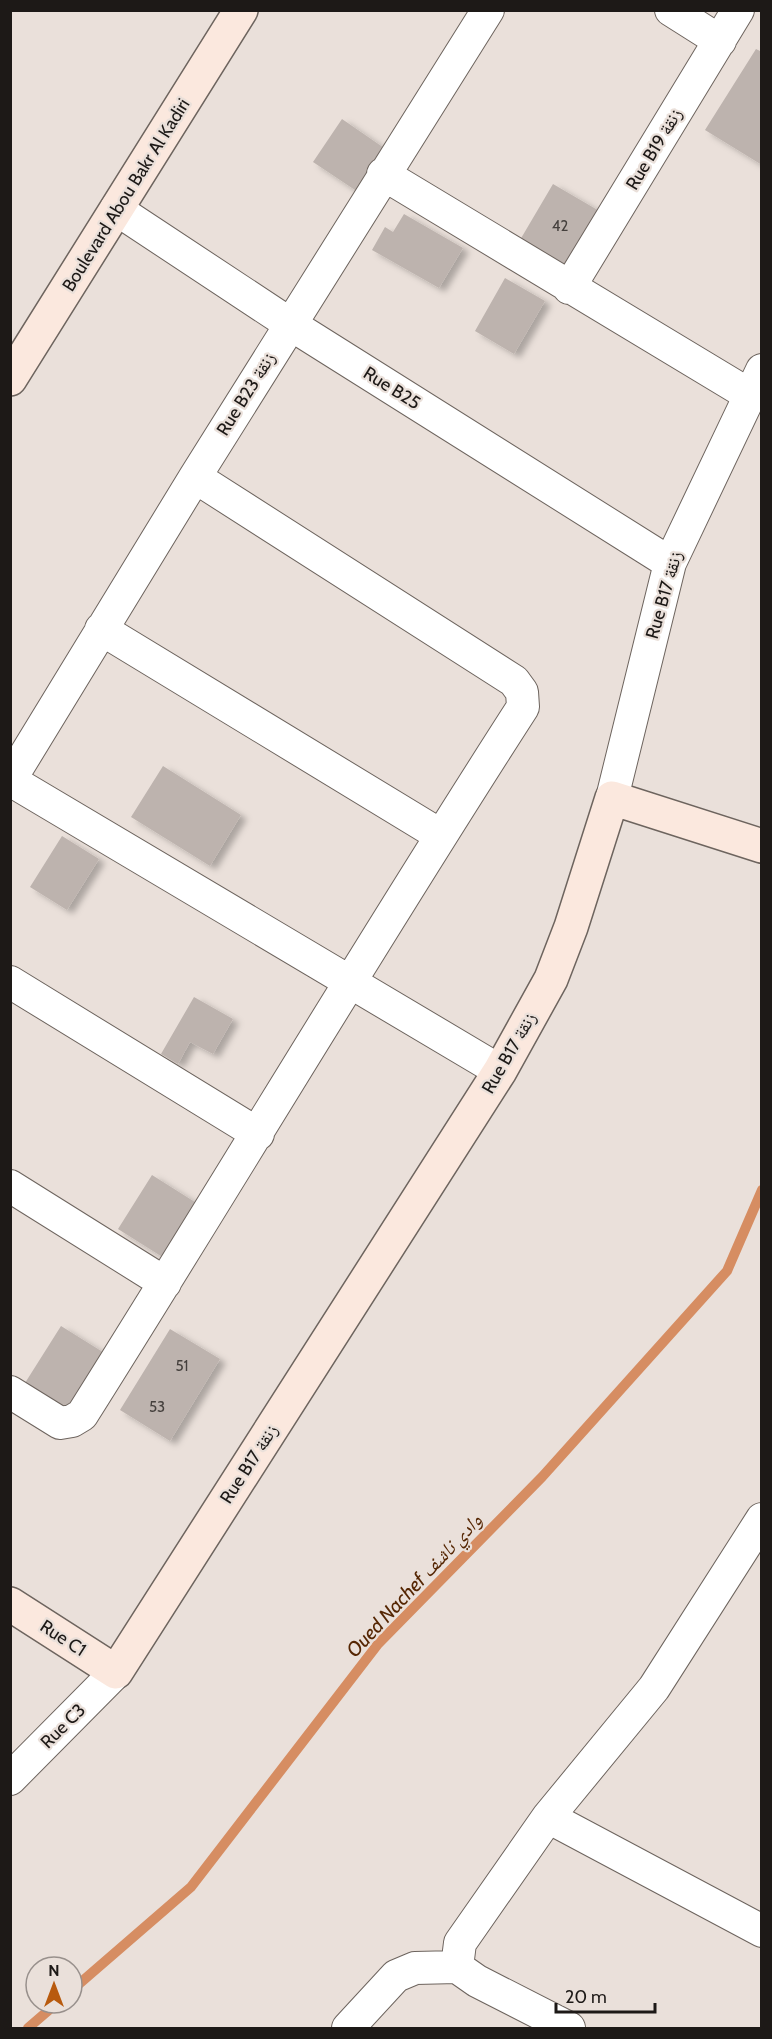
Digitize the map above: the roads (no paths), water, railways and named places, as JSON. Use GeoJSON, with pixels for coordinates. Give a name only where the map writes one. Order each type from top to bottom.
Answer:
{"type":"FeatureCollection","features":[{"type":"Feature","properties":{"kind":"main road","name":"Boulevard Abou Bakr Al Kadiri"},"geometry":{"type":"LineString","coordinates":[[10,379],[241,10]]}},
{"type":"Feature","properties":{"kind":"main road"},"geometry":{"type":"LineString","coordinates":[[612,798],[762,846]]}},
{"type":"Feature","properties":{"kind":"main road","name":"Rue B17 زنقة"},"geometry":{"type":"LineString","coordinates":[[116,1672],[500,1071],[551,979],[571,927],[612,798]]}},
{"type":"Feature","properties":{"kind":"main road","name":"Rue C1"},"geometry":{"type":"LineString","coordinates":[[10,1604],[116,1672]]}},
{"type":"Feature","properties":{"kind":"street","name":"Rue B23 زنقة"},"geometry":{"type":"LineString","coordinates":[[10,780],[383,174],[488,10]]}},
{"type":"Feature","properties":{"kind":"street"},"geometry":{"type":"LineString","coordinates":[[671,10],[720,41]]}},
{"type":"Feature","properties":{"kind":"street","name":"Rue B19 زنقة"},"geometry":{"type":"LineString","coordinates":[[569,288],[738,10]]}},
{"type":"Feature","properties":{"kind":"street"},"geometry":{"type":"LineString","coordinates":[[383,174],[569,288],[755,382]]}},
{"type":"Feature","properties":{"kind":"street","name":"Rue B25"},"geometry":{"type":"LineString","coordinates":[[116,209],[290,324],[670,563]]}},
{"type":"Feature","properties":{"kind":"street","name":"Rue B17 زنقة"},"geometry":{"type":"LineString","coordinates":[[612,798],[670,563],[755,382]]}},
{"type":"Feature","properties":{"kind":"street"},"geometry":{"type":"LineString","coordinates":[[10,1392],[60,1423],[72,1421],[82,1415],[352,982],[440,835],[523,706],[522,692],[514,681],[195,477]]}},
{"type":"Feature","properties":{"kind":"street"},"geometry":{"type":"LineString","coordinates":[[101,629],[440,835]]}},
{"type":"Feature","properties":{"kind":"street"},"geometry":{"type":"LineString","coordinates":[[10,780],[500,1071]]}},
{"type":"Feature","properties":{"kind":"street"},"geometry":{"type":"LineString","coordinates":[[10,982],[258,1134]]}},
{"type":"Feature","properties":{"kind":"street"},"geometry":{"type":"LineString","coordinates":[[10,1186],[165,1283]]}},
{"type":"Feature","properties":{"kind":"street"},"geometry":{"type":"LineString","coordinates":[[457,1967],[460,1943],[548,1817],[654,1688],[762,1519]]}},
{"type":"Feature","properties":{"kind":"street","name":"Rue C3"},"geometry":{"type":"LineString","coordinates":[[10,1779],[116,1672]]}},
{"type":"Feature","properties":{"kind":"street"},"geometry":{"type":"LineString","coordinates":[[548,1817],[762,1931]]}},
{"type":"Feature","properties":{"kind":"street"},"geometry":{"type":"LineString","coordinates":[[348,2028],[396,1976],[415,1968],[457,1967],[477,1982],[569,2028]]}},
{"type":"Feature","properties":{"kind":"waterway","name":"Oued Nachef وادي ناشف"},"geometry":{"type":"LineString","coordinates":[[84,1980],[191,1887],[378,1644],[542,1477],[727,1271],[762,1190]]}},
{"type":"Feature","properties":{"kind":"waterway","name":"Oued Nachef وادي ناشف"},"geometry":{"type":"LineString","coordinates":[[28,2028],[43,2015]]}}]}
